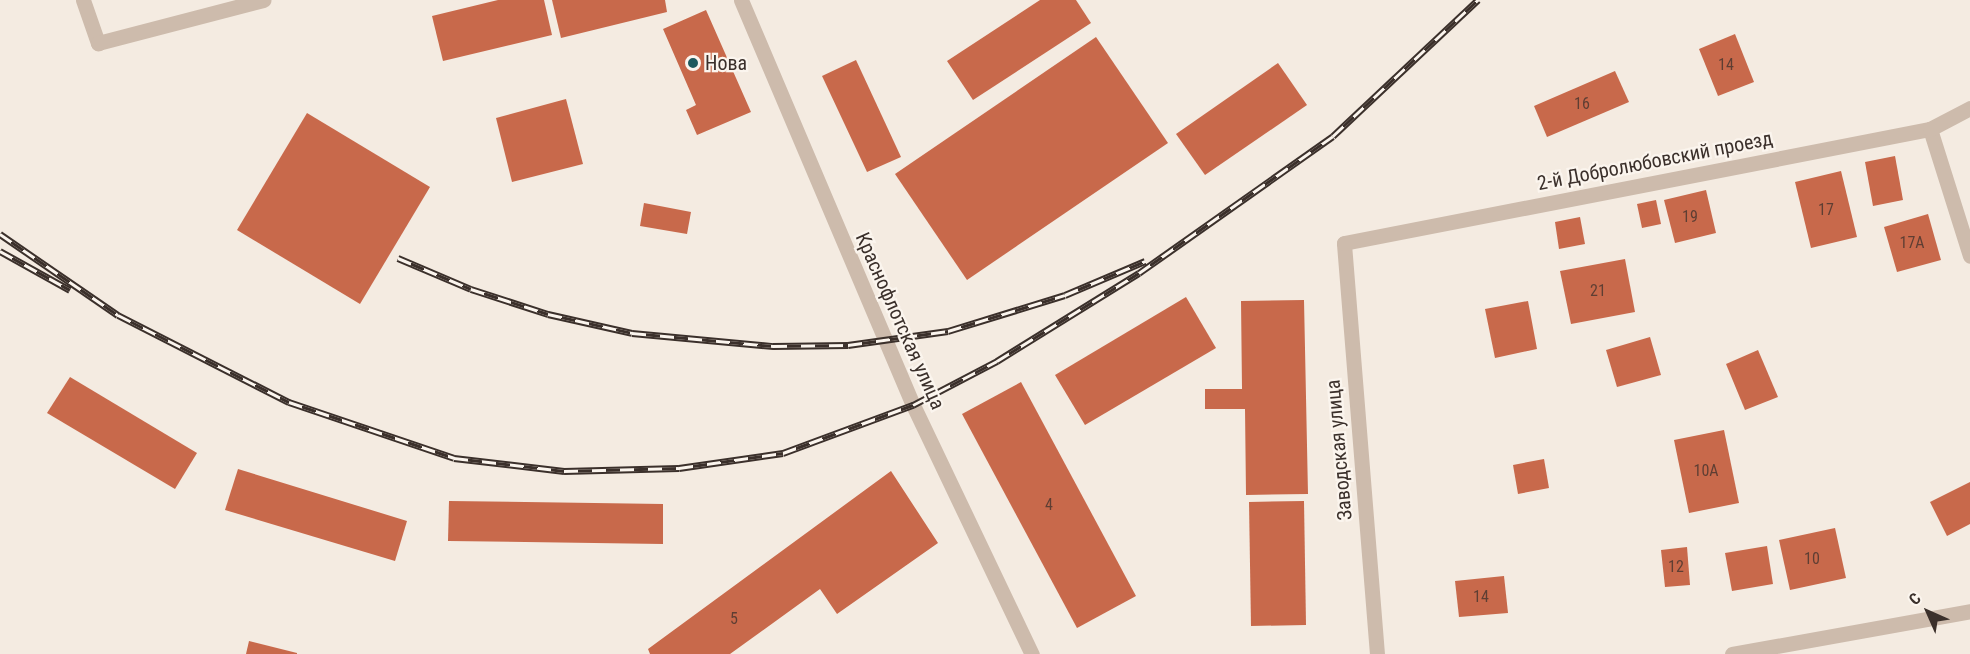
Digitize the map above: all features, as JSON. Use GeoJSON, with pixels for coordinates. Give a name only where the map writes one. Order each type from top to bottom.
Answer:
{"type":"FeatureCollection","features":[{"type":"Feature","properties":{"kind":"street"},"geometry":{"type":"LineString","coordinates":[[83,0],[98,43],[262,0]]}},
{"type":"Feature","properties":{"kind":"street","name":"Краснофлотская улица"},"geometry":{"type":"LineString","coordinates":[[741,0],[913,405],[1032,654]]}},
{"type":"Feature","properties":{"kind":"street","name":"2-й Добролюбовский проезд"},"geometry":{"type":"LineString","coordinates":[[1344,243],[1930,129],[1970,108]]}},
{"type":"Feature","properties":{"kind":"street"},"geometry":{"type":"LineString","coordinates":[[1930,129],[1970,256]]}},
{"type":"Feature","properties":{"kind":"street","name":"Заводская улица"},"geometry":{"type":"LineString","coordinates":[[1344,243],[1377,654]]}},
{"type":"Feature","properties":{"kind":"street"},"geometry":{"type":"LineString","coordinates":[[1732,654],[1970,611]]}},
{"type":"Feature","properties":{"kind":"building"},"geometry":{"type":"Polygon","coordinates":[[[498,0],[544,0],[552,35],[443,61],[432,16],[498,0]]]}},
{"type":"Feature","properties":{"kind":"building"},"geometry":{"type":"Polygon","coordinates":[[[552,0],[665,0],[667,12],[561,38],[552,0]]]}},
{"type":"Feature","properties":{"kind":"building"},"geometry":{"type":"Polygon","coordinates":[[[1040,0],[1076,0],[1091,23],[973,100],[947,61],[1040,0]]]}},
{"type":"Feature","properties":{"kind":"building"},"geometry":{"type":"Polygon","coordinates":[[[706,10],[751,112],[697,135],[686,110],[696,105],[663,29],[706,10]]]}},
{"type":"Feature","properties":{"kind":"building"},"geometry":{"type":"Polygon","coordinates":[[[1735,34],[1754,82],[1718,96],[1699,49],[1735,34]]]}},
{"type":"Feature","properties":{"kind":"building"},"geometry":{"type":"Polygon","coordinates":[[[1096,37],[1168,143],[967,280],[895,174],[1096,37]]]}},
{"type":"Feature","properties":{"kind":"building"},"geometry":{"type":"Polygon","coordinates":[[[856,60],[901,157],[867,172],[822,76],[856,60]]]}},
{"type":"Feature","properties":{"kind":"building"},"geometry":{"type":"Polygon","coordinates":[[[1278,63],[1307,105],[1205,175],[1176,134],[1278,63]]]}},
{"type":"Feature","properties":{"kind":"building"},"geometry":{"type":"Polygon","coordinates":[[[1615,71],[1629,102],[1547,137],[1534,106],[1615,71]]]}},
{"type":"Feature","properties":{"kind":"building"},"geometry":{"type":"Polygon","coordinates":[[[566,99],[583,164],[512,182],[496,118],[566,99]]]}},
{"type":"Feature","properties":{"kind":"building"},"geometry":{"type":"Polygon","coordinates":[[[307,113],[430,187],[360,304],[237,230],[307,113]]]}},
{"type":"Feature","properties":{"kind":"building"},"geometry":{"type":"Polygon","coordinates":[[[1895,156],[1903,200],[1873,206],[1865,162],[1895,156]]]}},
{"type":"Feature","properties":{"kind":"building"},"geometry":{"type":"Polygon","coordinates":[[[1841,171],[1857,237],[1811,248],[1795,182],[1841,171]]]}},
{"type":"Feature","properties":{"kind":"building"},"geometry":{"type":"Polygon","coordinates":[[[1706,190],[1716,233],[1675,243],[1664,200],[1706,190]]]}},
{"type":"Feature","properties":{"kind":"building"},"geometry":{"type":"Polygon","coordinates":[[[1656,200],[1661,224],[1642,228],[1637,204],[1656,200]]]}},
{"type":"Feature","properties":{"kind":"building"},"geometry":{"type":"Polygon","coordinates":[[[644,203],[691,212],[687,234],[640,226],[644,203]]]}},
{"type":"Feature","properties":{"kind":"building"},"geometry":{"type":"Polygon","coordinates":[[[1928,214],[1941,260],[1897,272],[1884,227],[1928,214]]]}},
{"type":"Feature","properties":{"kind":"building"},"geometry":{"type":"Polygon","coordinates":[[[1580,217],[1585,244],[1559,249],[1555,222],[1580,217]]]}},
{"type":"Feature","properties":{"kind":"building"},"geometry":{"type":"Polygon","coordinates":[[[1625,259],[1635,312],[1571,324],[1560,271],[1625,259]]]}},
{"type":"Feature","properties":{"kind":"building"},"geometry":{"type":"Polygon","coordinates":[[[1186,297],[1216,348],[1085,425],[1055,375],[1186,297]]]}},
{"type":"Feature","properties":{"kind":"building"},"geometry":{"type":"Polygon","coordinates":[[[1304,300],[1308,494],[1246,495],[1245,409],[1205,409],[1205,389],[1242,389],[1241,301],[1304,300]]]}},
{"type":"Feature","properties":{"kind":"building"},"geometry":{"type":"Polygon","coordinates":[[[1528,301],[1537,349],[1495,358],[1485,309],[1528,301]]]}},
{"type":"Feature","properties":{"kind":"building"},"geometry":{"type":"Polygon","coordinates":[[[1650,337],[1661,375],[1617,387],[1606,350],[1650,337]]]}},
{"type":"Feature","properties":{"kind":"building"},"geometry":{"type":"Polygon","coordinates":[[[1758,350],[1778,397],[1745,410],[1726,364],[1758,350]]]}},
{"type":"Feature","properties":{"kind":"building"},"geometry":{"type":"Polygon","coordinates":[[[70,377],[197,453],[175,489],[47,413],[70,377]]]}},
{"type":"Feature","properties":{"kind":"building"},"geometry":{"type":"Polygon","coordinates":[[[1021,382],[1136,596],[1077,628],[962,414],[1021,382]]]}},
{"type":"Feature","properties":{"kind":"building"},"geometry":{"type":"Polygon","coordinates":[[[1724,430],[1739,503],[1689,513],[1674,440],[1724,430]]]}},
{"type":"Feature","properties":{"kind":"building"},"geometry":{"type":"Polygon","coordinates":[[[1544,459],[1549,488],[1518,494],[1513,465],[1544,459]]]}},
{"type":"Feature","properties":{"kind":"building"},"geometry":{"type":"Polygon","coordinates":[[[238,469],[407,521],[395,561],[225,510],[238,469]]]}},
{"type":"Feature","properties":{"kind":"building"},"geometry":{"type":"Polygon","coordinates":[[[891,471],[938,543],[837,614],[820,589],[730,654],[650,654],[648,649],[891,471]]]}},
{"type":"Feature","properties":{"kind":"building"},"geometry":{"type":"Polygon","coordinates":[[[1970,482],[1970,524],[1947,536],[1930,502],[1970,482]]]}},
{"type":"Feature","properties":{"kind":"building"},"geometry":{"type":"Polygon","coordinates":[[[449,501],[663,504],[663,544],[448,541],[449,501]]]}},
{"type":"Feature","properties":{"kind":"building"},"geometry":{"type":"Polygon","coordinates":[[[1304,501],[1306,625],[1251,626],[1249,502],[1304,501]]]}},
{"type":"Feature","properties":{"kind":"building"},"geometry":{"type":"Polygon","coordinates":[[[1835,528],[1846,578],[1790,590],[1779,540],[1835,528]]]}},
{"type":"Feature","properties":{"kind":"building"},"geometry":{"type":"Polygon","coordinates":[[[1767,546],[1773,584],[1732,591],[1725,553],[1767,546]]]}},
{"type":"Feature","properties":{"kind":"building"},"geometry":{"type":"Polygon","coordinates":[[[1687,547],[1690,585],[1665,587],[1661,550],[1687,547]]]}},
{"type":"Feature","properties":{"kind":"building"},"geometry":{"type":"Polygon","coordinates":[[[1504,576],[1508,613],[1459,617],[1455,581],[1504,576]]]}},
{"type":"Feature","properties":{"kind":"building"},"geometry":{"type":"Polygon","coordinates":[[[249,641],[297,653],[297,654],[246,654],[249,641]]]}},
{"type":"Feature","properties":{"kind":"railway"},"geometry":{"type":"LineString","coordinates":[[0,234],[118,315],[289,402],[454,458],[564,471],[679,468],[783,453],[913,405],[997,361],[1139,273],[1333,136],[1478,0]]}},
{"type":"Feature","properties":{"kind":"railway"},"geometry":{"type":"LineString","coordinates":[[0,251],[70,290]]}},
{"type":"Feature","properties":{"kind":"railway"},"geometry":{"type":"LineString","coordinates":[[398,258],[471,289],[548,314],[632,333],[773,346],[848,345],[948,331],[1065,295],[1145,261]]}},
{"type":"Feature","properties":{"kind":"place","name":"Нова"},"geometry":{"type":"Point","coordinates":[693,63]}}]}
